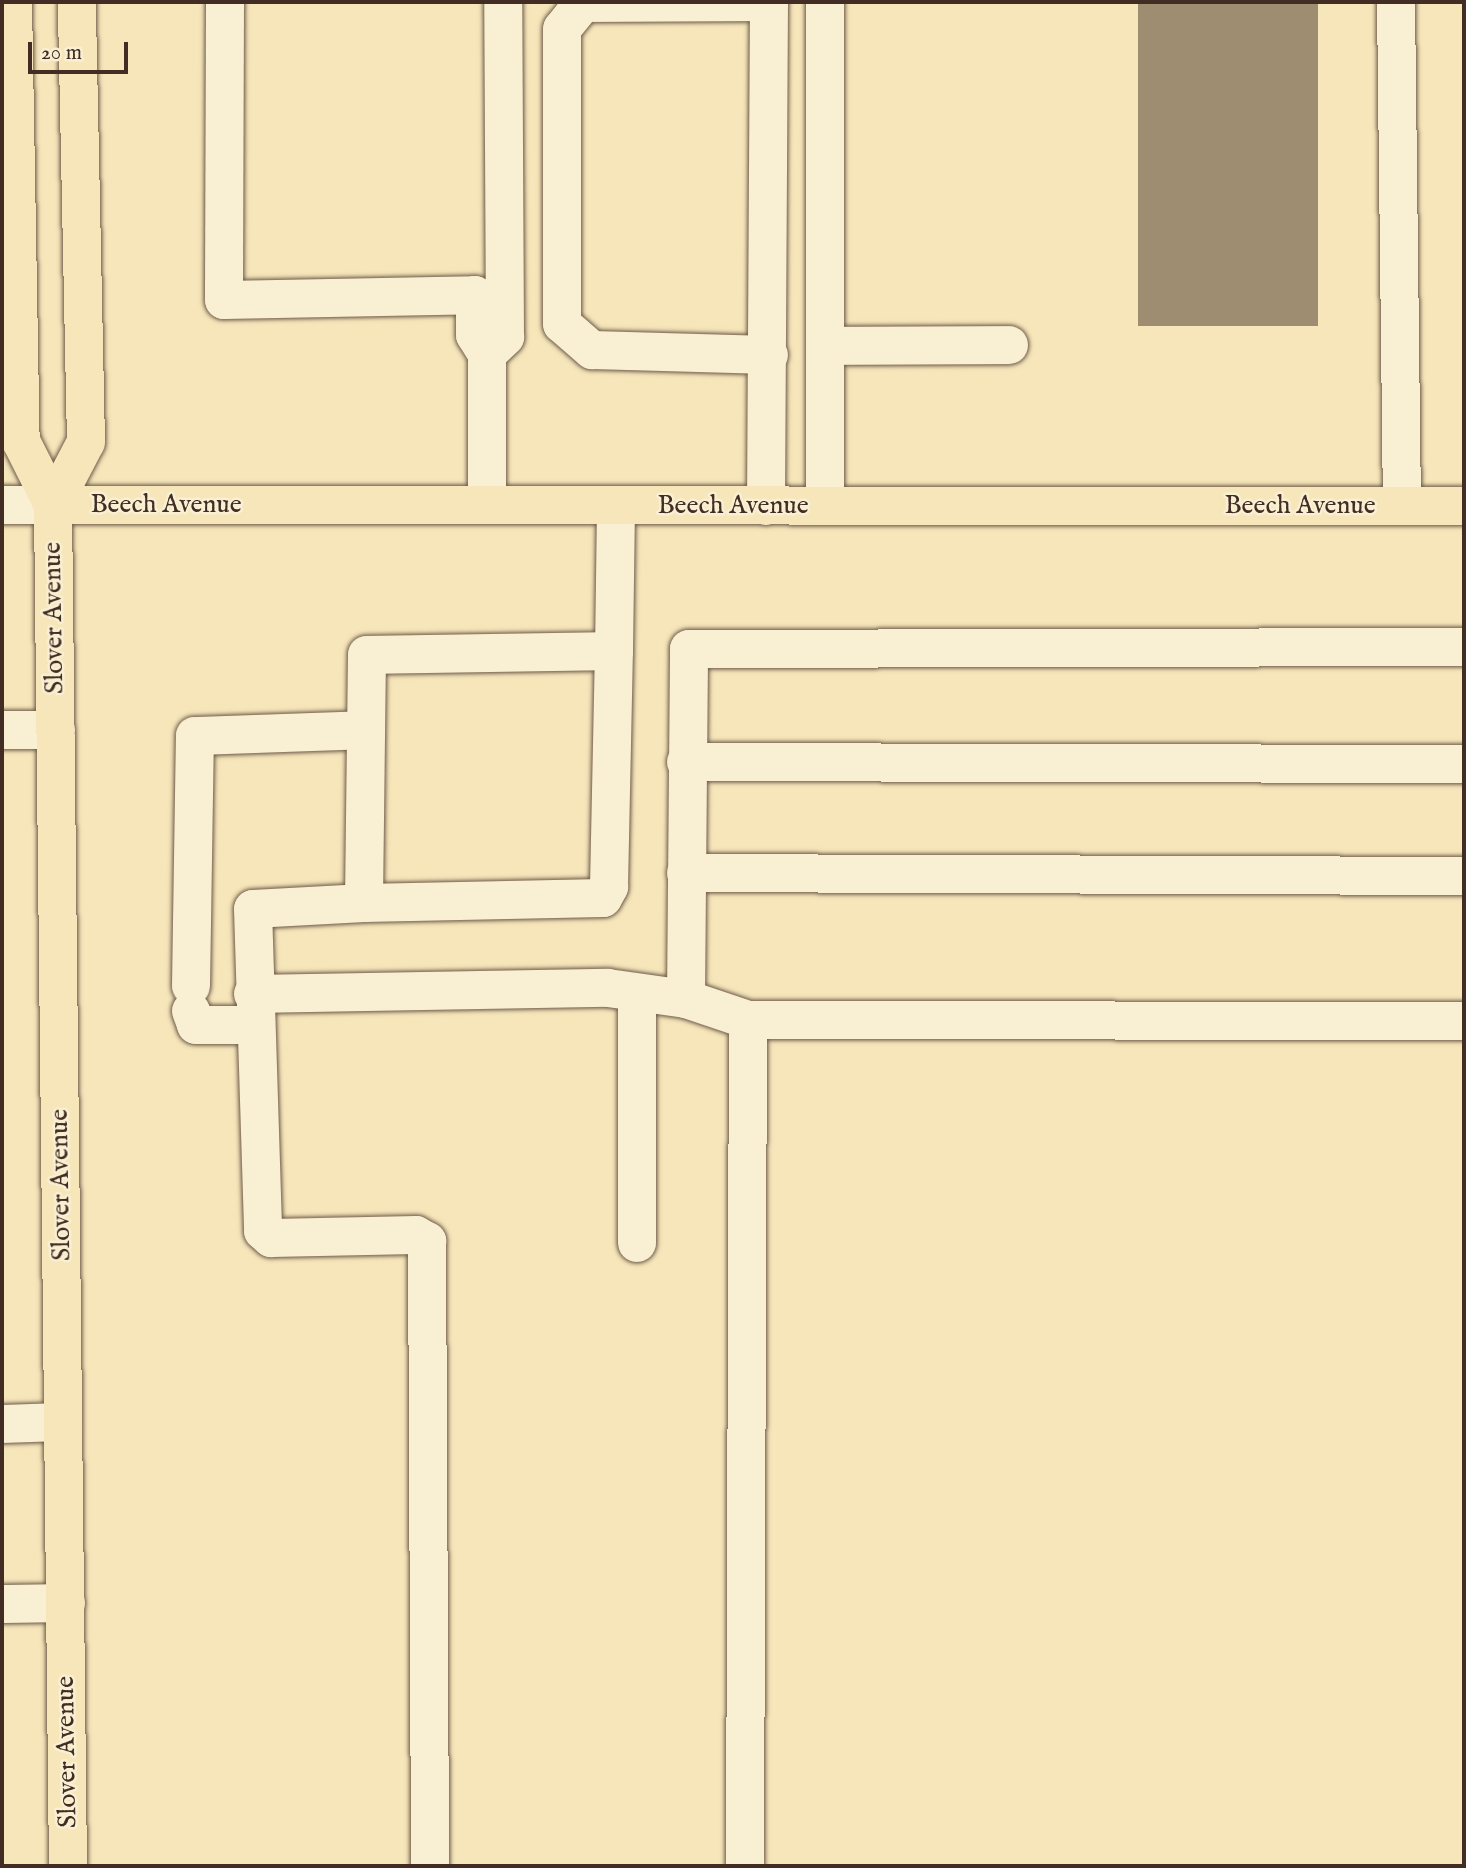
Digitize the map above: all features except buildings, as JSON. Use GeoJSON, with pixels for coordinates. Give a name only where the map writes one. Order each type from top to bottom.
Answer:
{"type":"FeatureCollection","features":[{"type":"Feature","properties":{"kind":"main road","name":"Slover Avenue"},"geometry":{"type":"LineString","coordinates":[[13,2],[21,441],[53,505],[68,1866]]}},
{"type":"Feature","properties":{"kind":"main road","name":"Slover Avenue"},"geometry":{"type":"LineString","coordinates":[[53,505],[86,442],[78,2]]}},
{"type":"Feature","properties":{"kind":"main road","name":"Beech Avenue"},"geometry":{"type":"LineString","coordinates":[[53,505],[1464,506]]}},
{"type":"Feature","properties":{"kind":"street"},"geometry":{"type":"LineString","coordinates":[[225,2],[224,300],[475,295],[489,304]]}},
{"type":"Feature","properties":{"kind":"street"},"geometry":{"type":"LineString","coordinates":[[487,505],[487,354],[475,335],[489,304],[503,2]]}},
{"type":"Feature","properties":{"kind":"street"},"geometry":{"type":"LineString","coordinates":[[766,506],[769,355],[769,2],[583,3],[562,29],[562,324],[592,350],[769,355]]}},
{"type":"Feature","properties":{"kind":"street"},"geometry":{"type":"LineString","coordinates":[[825,2],[825,506]]}},
{"type":"Feature","properties":{"kind":"street"},"geometry":{"type":"LineString","coordinates":[[1396,2],[1402,506]]}},
{"type":"Feature","properties":{"kind":"street"},"geometry":{"type":"LineString","coordinates":[[825,346],[1009,345]]}},
{"type":"Feature","properties":{"kind":"street","name":"Beech Avenue"},"geometry":{"type":"LineString","coordinates":[[2,505],[53,505]]}},
{"type":"Feature","properties":{"kind":"street"},"geometry":{"type":"LineString","coordinates":[[429,1866],[427,1241],[416,1235],[267,1237],[262,1048],[253,1009],[257,906],[603,898],[609,887],[617,506]]}},
{"type":"Feature","properties":{"kind":"street"},"geometry":{"type":"LineString","coordinates":[[686,999],[689,649],[1464,647]]}},
{"type":"Feature","properties":{"kind":"street"},"geometry":{"type":"LineString","coordinates":[[364,904],[365,661],[374,650],[614,652]]}},
{"type":"Feature","properties":{"kind":"street"},"geometry":{"type":"LineString","coordinates":[[2,730],[56,730]]}},
{"type":"Feature","properties":{"kind":"street"},"geometry":{"type":"LineString","coordinates":[[365,730],[195,736],[191,998],[196,1025],[253,1009],[637,993],[686,999],[748,1020],[1464,1021]]}},
{"type":"Feature","properties":{"kind":"street"},"geometry":{"type":"LineString","coordinates":[[686,762],[1464,764]]}},
{"type":"Feature","properties":{"kind":"street"},"geometry":{"type":"LineString","coordinates":[[686,873],[1464,876]]}},
{"type":"Feature","properties":{"kind":"street"},"geometry":{"type":"LineString","coordinates":[[637,993],[637,1243]]}},
{"type":"Feature","properties":{"kind":"street"},"geometry":{"type":"LineString","coordinates":[[745,1866],[748,1020]]}},
{"type":"Feature","properties":{"kind":"street"},"geometry":{"type":"LineString","coordinates":[[2,1424],[63,1422]]}},
{"type":"Feature","properties":{"kind":"street"},"geometry":{"type":"LineString","coordinates":[[2,1604],[65,1603]]}}]}
